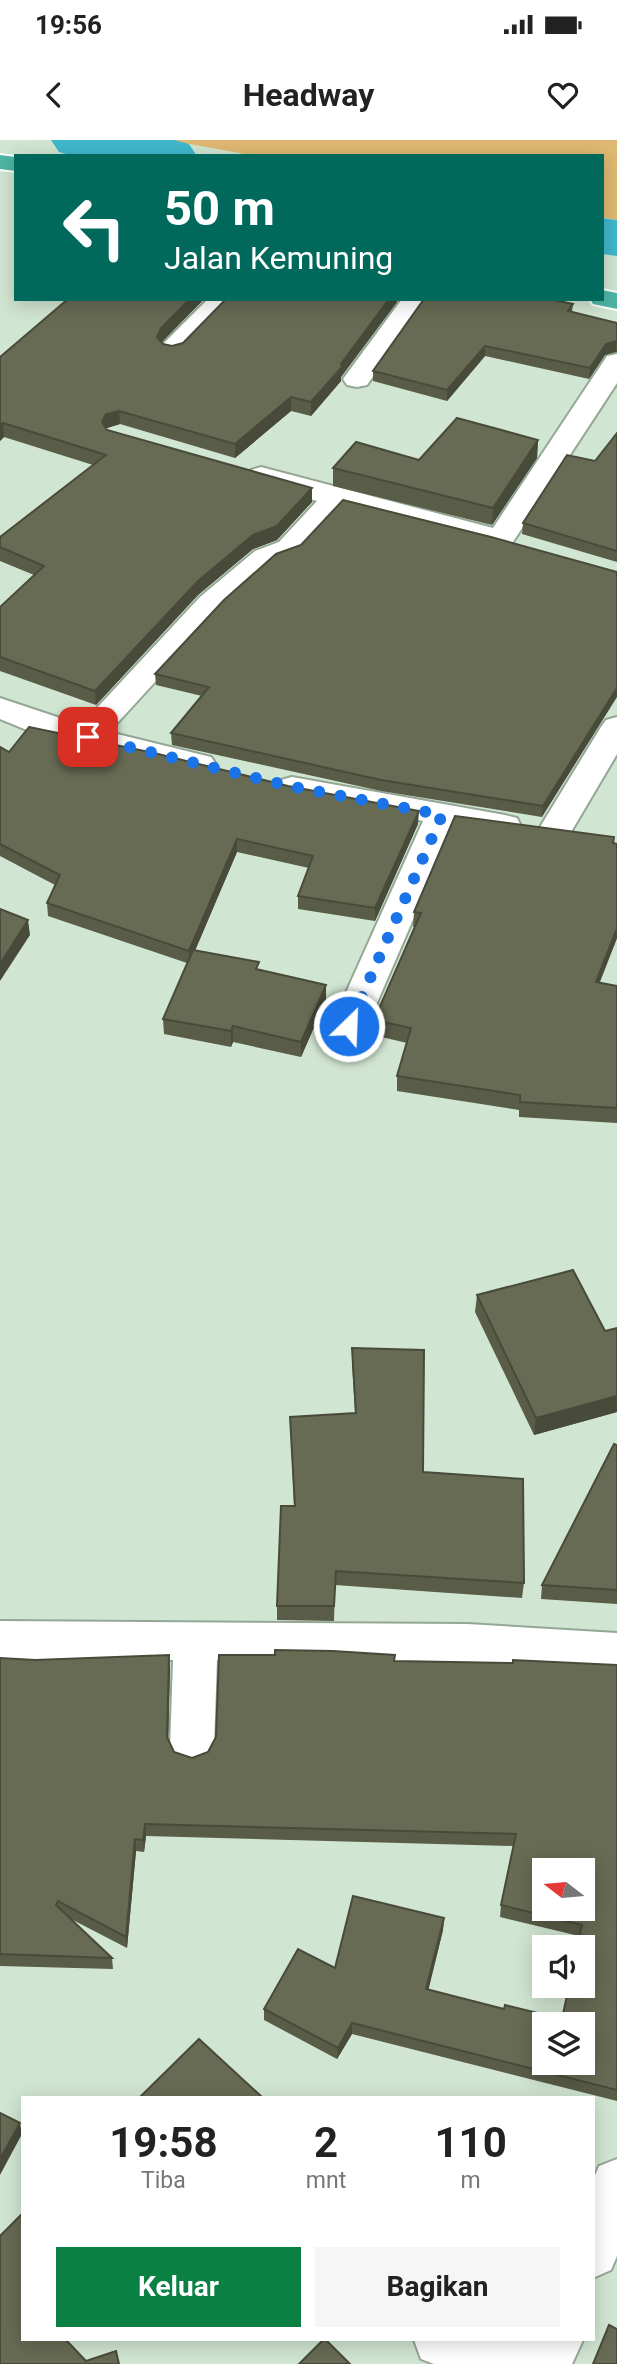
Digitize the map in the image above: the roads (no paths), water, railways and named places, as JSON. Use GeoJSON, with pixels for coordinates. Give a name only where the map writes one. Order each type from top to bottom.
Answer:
{"type":"FeatureCollection","features":[{"type":"Feature","properties":{"kind":"street"},"geometry":{"type":"LineString","coordinates":[[173,349],[221,301]]}},
{"type":"Feature","properties":{"kind":"street"},"geometry":{"type":"LineString","coordinates":[[357,379],[414,301]]}},
{"type":"Feature","properties":{"kind":"street"},"geometry":{"type":"LineString","coordinates":[[234,468],[336,498],[514,543],[617,362]]}},
{"type":"Feature","properties":{"kind":"street"},"geometry":{"type":"LineString","coordinates":[[88,737],[211,603],[265,557],[289,548],[336,498]]}},
{"type":"Feature","properties":{"kind":"street"},"geometry":{"type":"LineString","coordinates":[[0,708],[45,726],[249,776],[442,815],[592,836]]}},
{"type":"Feature","properties":{"kind":"street"},"geometry":{"type":"LineString","coordinates":[[554,832],[617,727]]}},
{"type":"Feature","properties":{"kind":"street"},"geometry":{"type":"LineString","coordinates":[[349,1026],[442,815]]}},
{"type":"Feature","properties":{"kind":"street"},"geometry":{"type":"LineString","coordinates":[[0,1640],[468,1643],[617,1652]]}},
{"type":"Feature","properties":{"kind":"street"},"geometry":{"type":"LineString","coordinates":[[192,1748],[196,1640]]}},
{"type":"Feature","properties":{"kind":"street"},"geometry":{"type":"LineString","coordinates":[[595,2246],[617,2184]]}},
{"type":"Feature","properties":{"kind":"street"},"geometry":{"type":"LineString","coordinates":[[443,2341],[519,2364]]}},
{"type":"Feature","properties":{"kind":"street"},"geometry":{"type":"LineString","coordinates":[[543,2364],[556,2341]]}},
{"type":"Feature","properties":{"kind":"waterway"},"geometry":{"type":"LineString","coordinates":[[80,140],[157,154]]}},
{"type":"Feature","properties":{"kind":"waterway"},"geometry":{"type":"LineString","coordinates":[[604,236],[617,238]]}}]}
